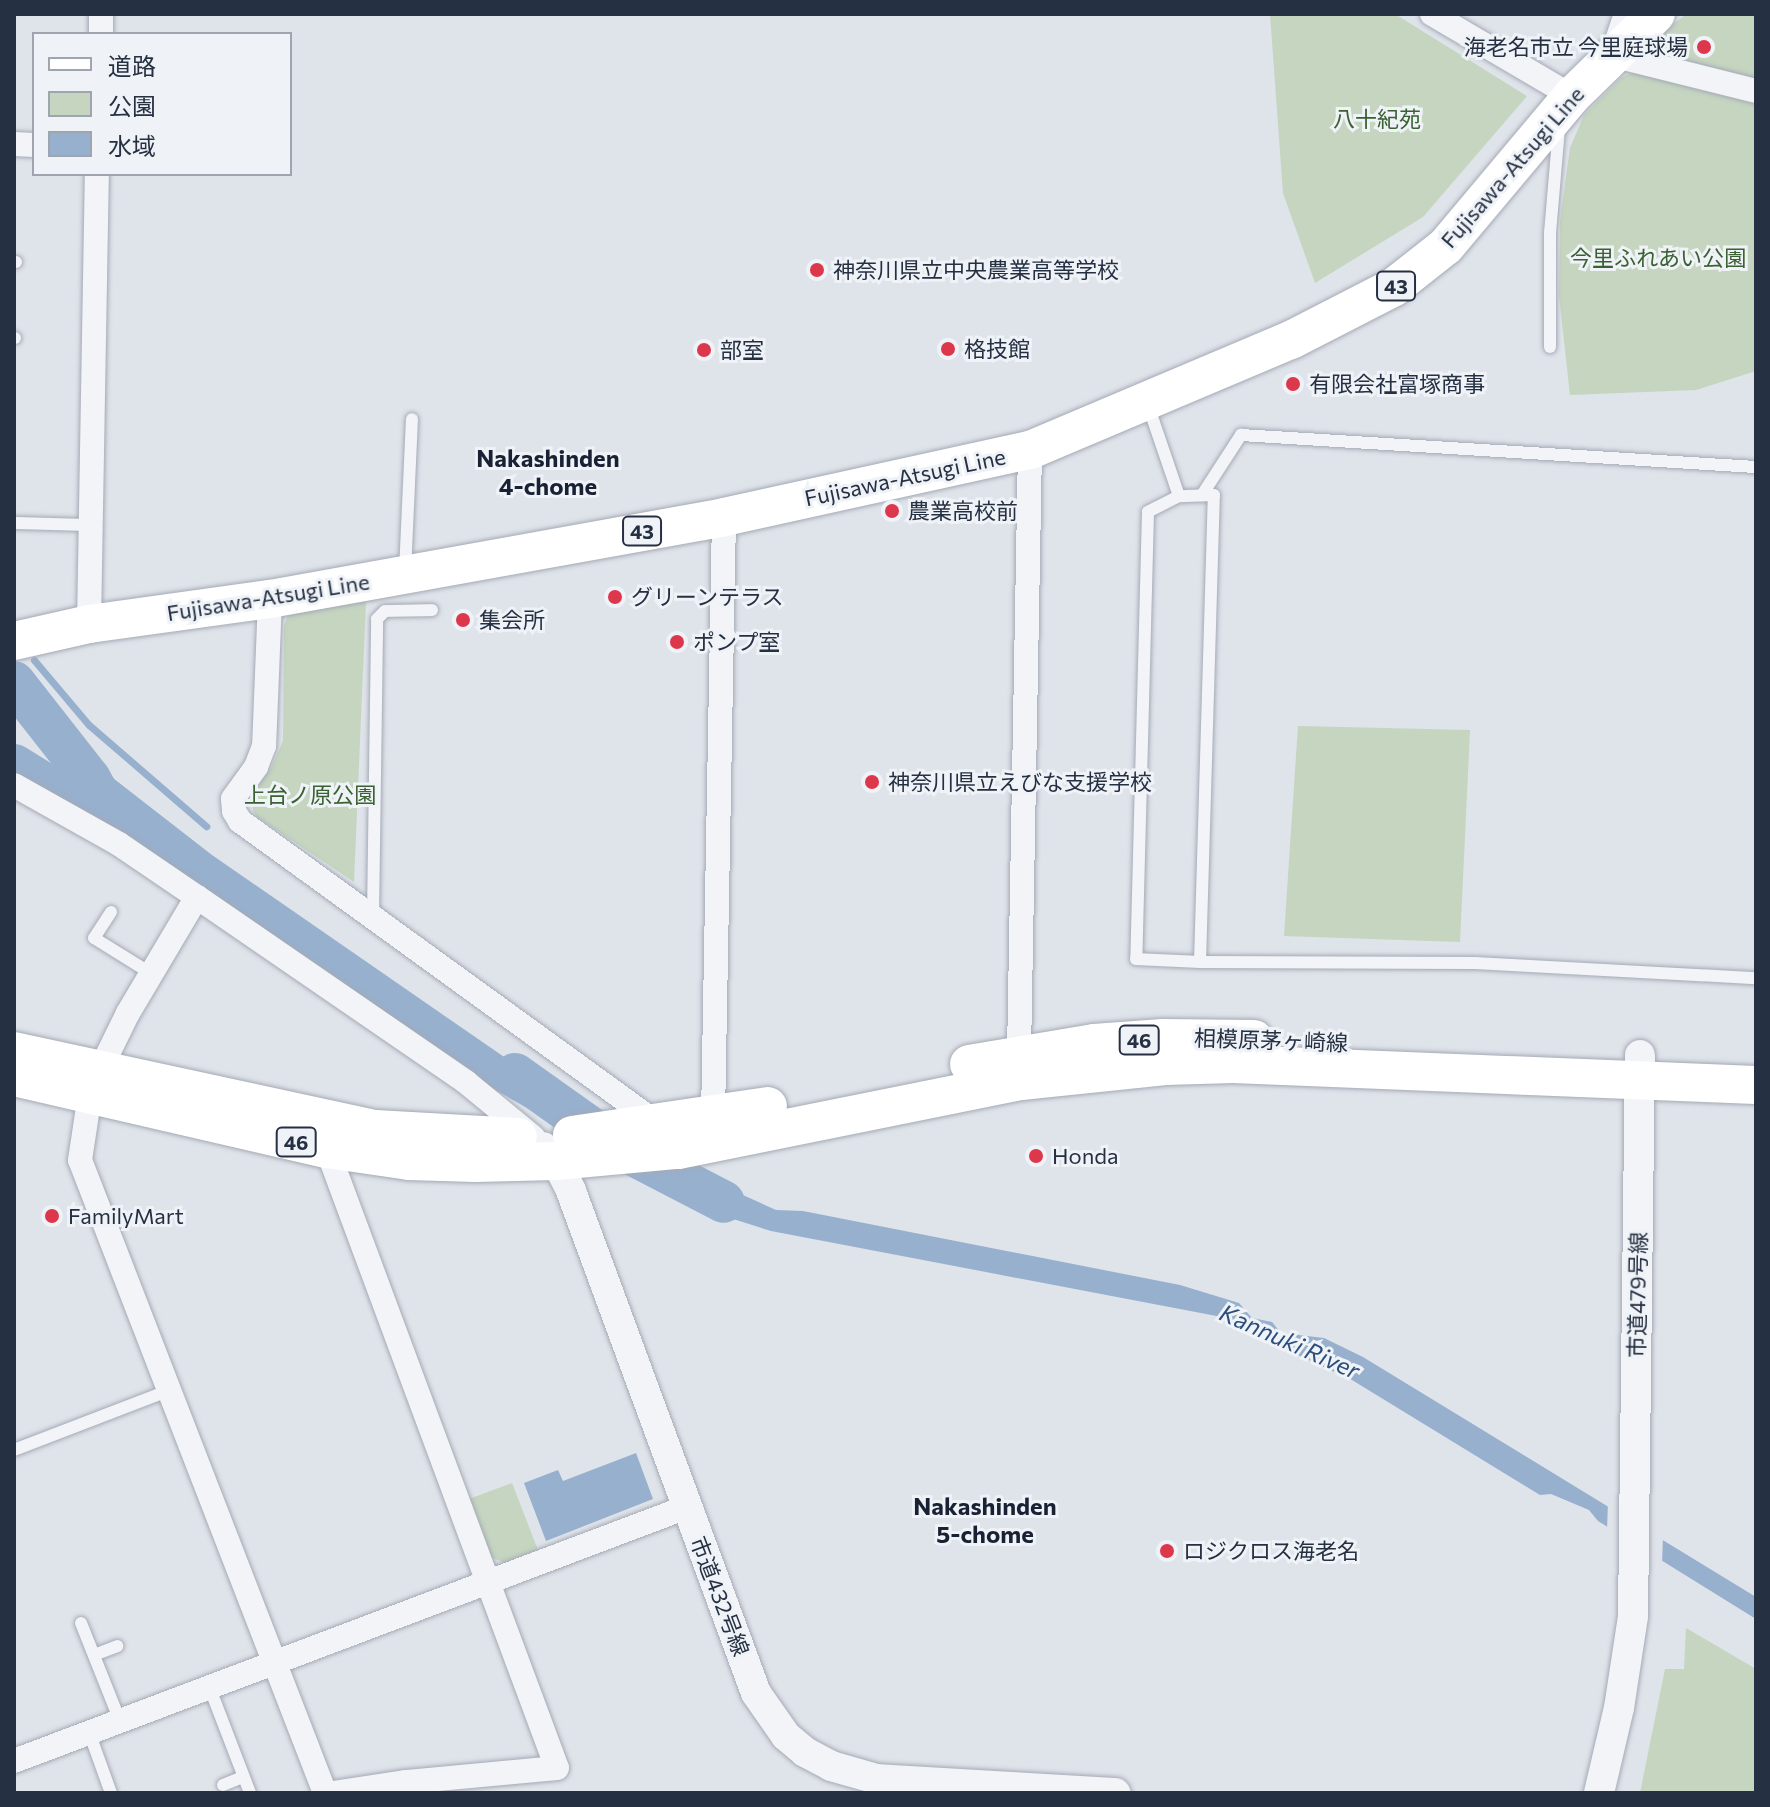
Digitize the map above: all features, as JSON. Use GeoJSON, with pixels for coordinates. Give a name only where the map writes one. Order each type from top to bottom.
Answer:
{"type":"FeatureCollection","features":[{"type":"Feature","properties":{"kind":"main road","name":"Fujisawa-Atsugi Line"},"geometry":{"type":"LineString","coordinates":[[14,641],[89,624],[270,599],[724,517],[1030,450],[1291,340],[1394,287],[1446,246],[1567,102],[1656,14]]}},
{"type":"Feature","properties":{"kind":"main road","name":"相模原茅ヶ崎線"},"geometry":{"type":"LineString","coordinates":[[677,1133],[1019,1054],[1094,1043],[1177,1038],[1640,1068],[1756,1085]]}},
{"type":"Feature","properties":{"kind":"main road","name":"46"},"geometry":{"type":"LineString","coordinates":[[14,1051],[95,1081],[327,1149],[409,1161],[557,1148]]}},
{"type":"Feature","properties":{"kind":"main road","name":"相模原茅ヶ崎線"},"geometry":{"type":"LineString","coordinates":[[557,1148],[1021,1081],[1165,1066],[1640,1068],[1756,1060]]}},
{"type":"Feature","properties":{"kind":"main road","name":"46"},"geometry":{"type":"LineString","coordinates":[[14,1077],[95,1081],[375,1129],[479,1137],[557,1148]]}},
{"type":"Feature","properties":{"kind":"street"},"geometry":{"type":"LineString","coordinates":[[1432,14],[1567,102]]}},
{"type":"Feature","properties":{"kind":"street"},"geometry":{"type":"LineString","coordinates":[[1626,14],[1612,55],[1756,91]]}},
{"type":"Feature","properties":{"kind":"street"},"geometry":{"type":"LineString","coordinates":[[89,624],[97,176]]}},
{"type":"Feature","properties":{"kind":"street"},"geometry":{"type":"LineString","coordinates":[[1019,1054],[1030,450]]}},
{"type":"Feature","properties":{"kind":"street"},"geometry":{"type":"LineString","coordinates":[[677,1133],[724,517]]}},
{"type":"Feature","properties":{"kind":"street"},"geometry":{"type":"LineString","coordinates":[[270,599],[264,746],[256,767],[233,799],[234,811],[240,821],[677,1133]]}},
{"type":"Feature","properties":{"kind":"street"},"geometry":{"type":"LineString","coordinates":[[14,785],[119,844],[557,1148]]}},
{"type":"Feature","properties":{"kind":"street"},"geometry":{"type":"LineString","coordinates":[[197,897],[95,1081],[80,1160],[325,1793]]}},
{"type":"Feature","properties":{"kind":"street","name":"市道479号線"},"geometry":{"type":"LineString","coordinates":[[1599,1793],[1619,1708],[1633,1616],[1640,1068]]}},
{"type":"Feature","properties":{"kind":"street","name":"市道432号線"},"geometry":{"type":"LineString","coordinates":[[557,1148],[756,1693],[778,1726],[805,1752],[831,1766],[877,1779],[1116,1793]]}},
{"type":"Feature","properties":{"kind":"street"},"geometry":{"type":"LineString","coordinates":[[327,1149],[557,1768],[405,1782],[333,1793]]}},
{"type":"Feature","properties":{"kind":"street"},"geometry":{"type":"LineString","coordinates":[[14,1761],[687,1507]]}},
{"type":"Feature","properties":{"kind":"lane"},"geometry":{"type":"LineString","coordinates":[[1550,347],[1550,233],[1567,102]]}},
{"type":"Feature","properties":{"kind":"lane"},"geometry":{"type":"LineString","coordinates":[[1147,402],[1179,496]]}},
{"type":"Feature","properties":{"kind":"lane"},"geometry":{"type":"LineString","coordinates":[[405,575],[412,419]]}},
{"type":"Feature","properties":{"kind":"lane"},"geometry":{"type":"LineString","coordinates":[[1202,495],[1241,435],[1756,467]]}},
{"type":"Feature","properties":{"kind":"lane"},"geometry":{"type":"LineString","coordinates":[[1200,962],[1214,495],[1179,496],[1148,512],[1136,959],[1200,962],[1475,963],[1756,978]]}},
{"type":"Feature","properties":{"kind":"lane"},"geometry":{"type":"LineString","coordinates":[[14,523],[90,525]]}},
{"type":"Feature","properties":{"kind":"lane"},"geometry":{"type":"LineString","coordinates":[[373,918],[377,619],[385,611],[432,610]]}},
{"type":"Feature","properties":{"kind":"lane"},"geometry":{"type":"LineString","coordinates":[[111,912],[94,938],[152,974]]}},
{"type":"Feature","properties":{"kind":"lane"},"geometry":{"type":"LineString","coordinates":[[14,1450],[168,1391]]}},
{"type":"Feature","properties":{"kind":"lane"},"geometry":{"type":"LineString","coordinates":[[81,1623],[120,1721]]}},
{"type":"Feature","properties":{"kind":"lane"},"geometry":{"type":"LineString","coordinates":[[94,1655],[117,1646]]}},
{"type":"Feature","properties":{"kind":"lane"},"geometry":{"type":"LineString","coordinates":[[209,1686],[250,1793]]}},
{"type":"Feature","properties":{"kind":"lane"},"geometry":{"type":"LineString","coordinates":[[89,1732],[111,1793]]}},
{"type":"Feature","properties":{"kind":"lane"},"geometry":{"type":"LineString","coordinates":[[223,1785],[243,1777]]}},
{"type":"Feature","properties":{"kind":"green space","name":"八十紀苑"},"geometry":{"type":"Polygon","coordinates":[[[1270,14],[1395,14],[1527,96],[1423,217],[1315,283],[1283,193],[1270,14]]]}},
{"type":"Feature","properties":{"kind":"green space","name":"海老名市立 今里庭球場"},"geometry":{"type":"Polygon","coordinates":[[[1687,14],[1756,14],[1756,80],[1653,54],[1652,39],[1687,14]]]}},
{"type":"Feature","properties":{"kind":"green space","name":"今里ふれあい公園"},"geometry":{"type":"Polygon","coordinates":[[[1636,71],[1756,101],[1756,371],[1696,390],[1570,395],[1559,296],[1560,221],[1570,148],[1584,115],[1622,77],[1636,71]]]}},
{"type":"Feature","properties":{"kind":"green space","name":"上台ノ原公園"},"geometry":{"type":"Polygon","coordinates":[[[366,601],[354,882],[257,817],[253,811],[253,793],[271,768],[283,741],[284,626],[288,615],[366,601]]]}},
{"type":"Feature","properties":{"kind":"green space"},"geometry":{"type":"Polygon","coordinates":[[[1298,726],[1470,730],[1460,942],[1284,936],[1298,726]]]}},
{"type":"Feature","properties":{"kind":"green space"},"geometry":{"type":"Polygon","coordinates":[[[512,1483],[538,1550],[505,1563],[490,1557],[469,1499],[512,1483]]]}},
{"type":"Feature","properties":{"kind":"green space"},"geometry":{"type":"Polygon","coordinates":[[[1686,1628],[1756,1669],[1756,1793],[1640,1793],[1665,1669],[1684,1669],[1686,1628]]]}},
{"type":"Feature","properties":{"kind":"water"},"geometry":{"type":"Polygon","coordinates":[[[91,761],[212,855],[546,1086],[582,1106],[529,1109],[483,1083],[69,804],[74,788],[91,761]]]}},
{"type":"Feature","properties":{"kind":"water","name":"Kannuki River"},"geometry":{"type":"Polygon","coordinates":[[[696,1174],[776,1210],[803,1211],[1180,1285],[1239,1303],[1252,1318],[1272,1322],[1281,1333],[1324,1338],[1363,1357],[1756,1597],[1756,1619],[1598,1521],[1589,1510],[1551,1494],[1540,1495],[1352,1380],[1263,1339],[1227,1318],[771,1231],[708,1211],[646,1182],[696,1174]]]}},
{"type":"Feature","properties":{"kind":"water"},"geometry":{"type":"Polygon","coordinates":[[[636,1453],[653,1499],[546,1541],[524,1483],[558,1470],[563,1481],[636,1453]]]}},
{"type":"Feature","properties":{"kind":"pier"},"geometry":{"type":"Polygon","coordinates":[[[1608,1501],[1663,1535],[1662,1565],[1607,1531],[1608,1501]]]}},
{"type":"Feature","properties":{"kind":"waterway"},"geometry":{"type":"LineString","coordinates":[[34,660],[89,725],[206,826]]}},
{"type":"Feature","properties":{"kind":"waterway"},"geometry":{"type":"LineString","coordinates":[[14,682],[90,779],[111,816]]}},
{"type":"Feature","properties":{"kind":"waterway"},"geometry":{"type":"LineString","coordinates":[[14,765],[71,800],[122,823]]}},
{"type":"Feature","properties":{"kind":"waterway"},"geometry":{"type":"LineString","coordinates":[[515,1074],[618,1147],[724,1202]]}},
{"type":"Feature","properties":{"kind":"place","name":"海老名市立 今里庭球場"},"geometry":{"type":"Point","coordinates":[1704,47]}},
{"type":"Feature","properties":{"kind":"place","name":"神奈川県立中央農業高等学校"},"geometry":{"type":"Point","coordinates":[817,270]}},
{"type":"Feature","properties":{"kind":"place","name":"格技館"},"geometry":{"type":"Point","coordinates":[948,349]}},
{"type":"Feature","properties":{"kind":"place","name":"部室"},"geometry":{"type":"Point","coordinates":[704,350]}},
{"type":"Feature","properties":{"kind":"place","name":"有限会社富塚商事"},"geometry":{"type":"Point","coordinates":[1293,384]}},
{"type":"Feature","properties":{"kind":"place","name":"農業高校前"},"geometry":{"type":"Point","coordinates":[892,511]}},
{"type":"Feature","properties":{"kind":"place","name":"グリーンテラス"},"geometry":{"type":"Point","coordinates":[615,597]}},
{"type":"Feature","properties":{"kind":"place","name":"集会所"},"geometry":{"type":"Point","coordinates":[463,620]}},
{"type":"Feature","properties":{"kind":"place","name":"ポンプ室"},"geometry":{"type":"Point","coordinates":[677,642]}},
{"type":"Feature","properties":{"kind":"place","name":"神奈川県立えびな支援学校"},"geometry":{"type":"Point","coordinates":[872,782]}},
{"type":"Feature","properties":{"kind":"place","name":"Honda"},"geometry":{"type":"Point","coordinates":[1036,1156]}},
{"type":"Feature","properties":{"kind":"place","name":"FamilyMart"},"geometry":{"type":"Point","coordinates":[52,1216]}},
{"type":"Feature","properties":{"kind":"place","name":"ロジクロス海老名"},"geometry":{"type":"Point","coordinates":[1167,1551]}},
{"type":"Feature","properties":{"kind":"district","name":"Nakashinden 4-chome"},"geometry":{"type":"Point","coordinates":[548,472]}},
{"type":"Feature","properties":{"kind":"district","name":"Nakashinden 5-chome"},"geometry":{"type":"Point","coordinates":[985,1520]}}]}
